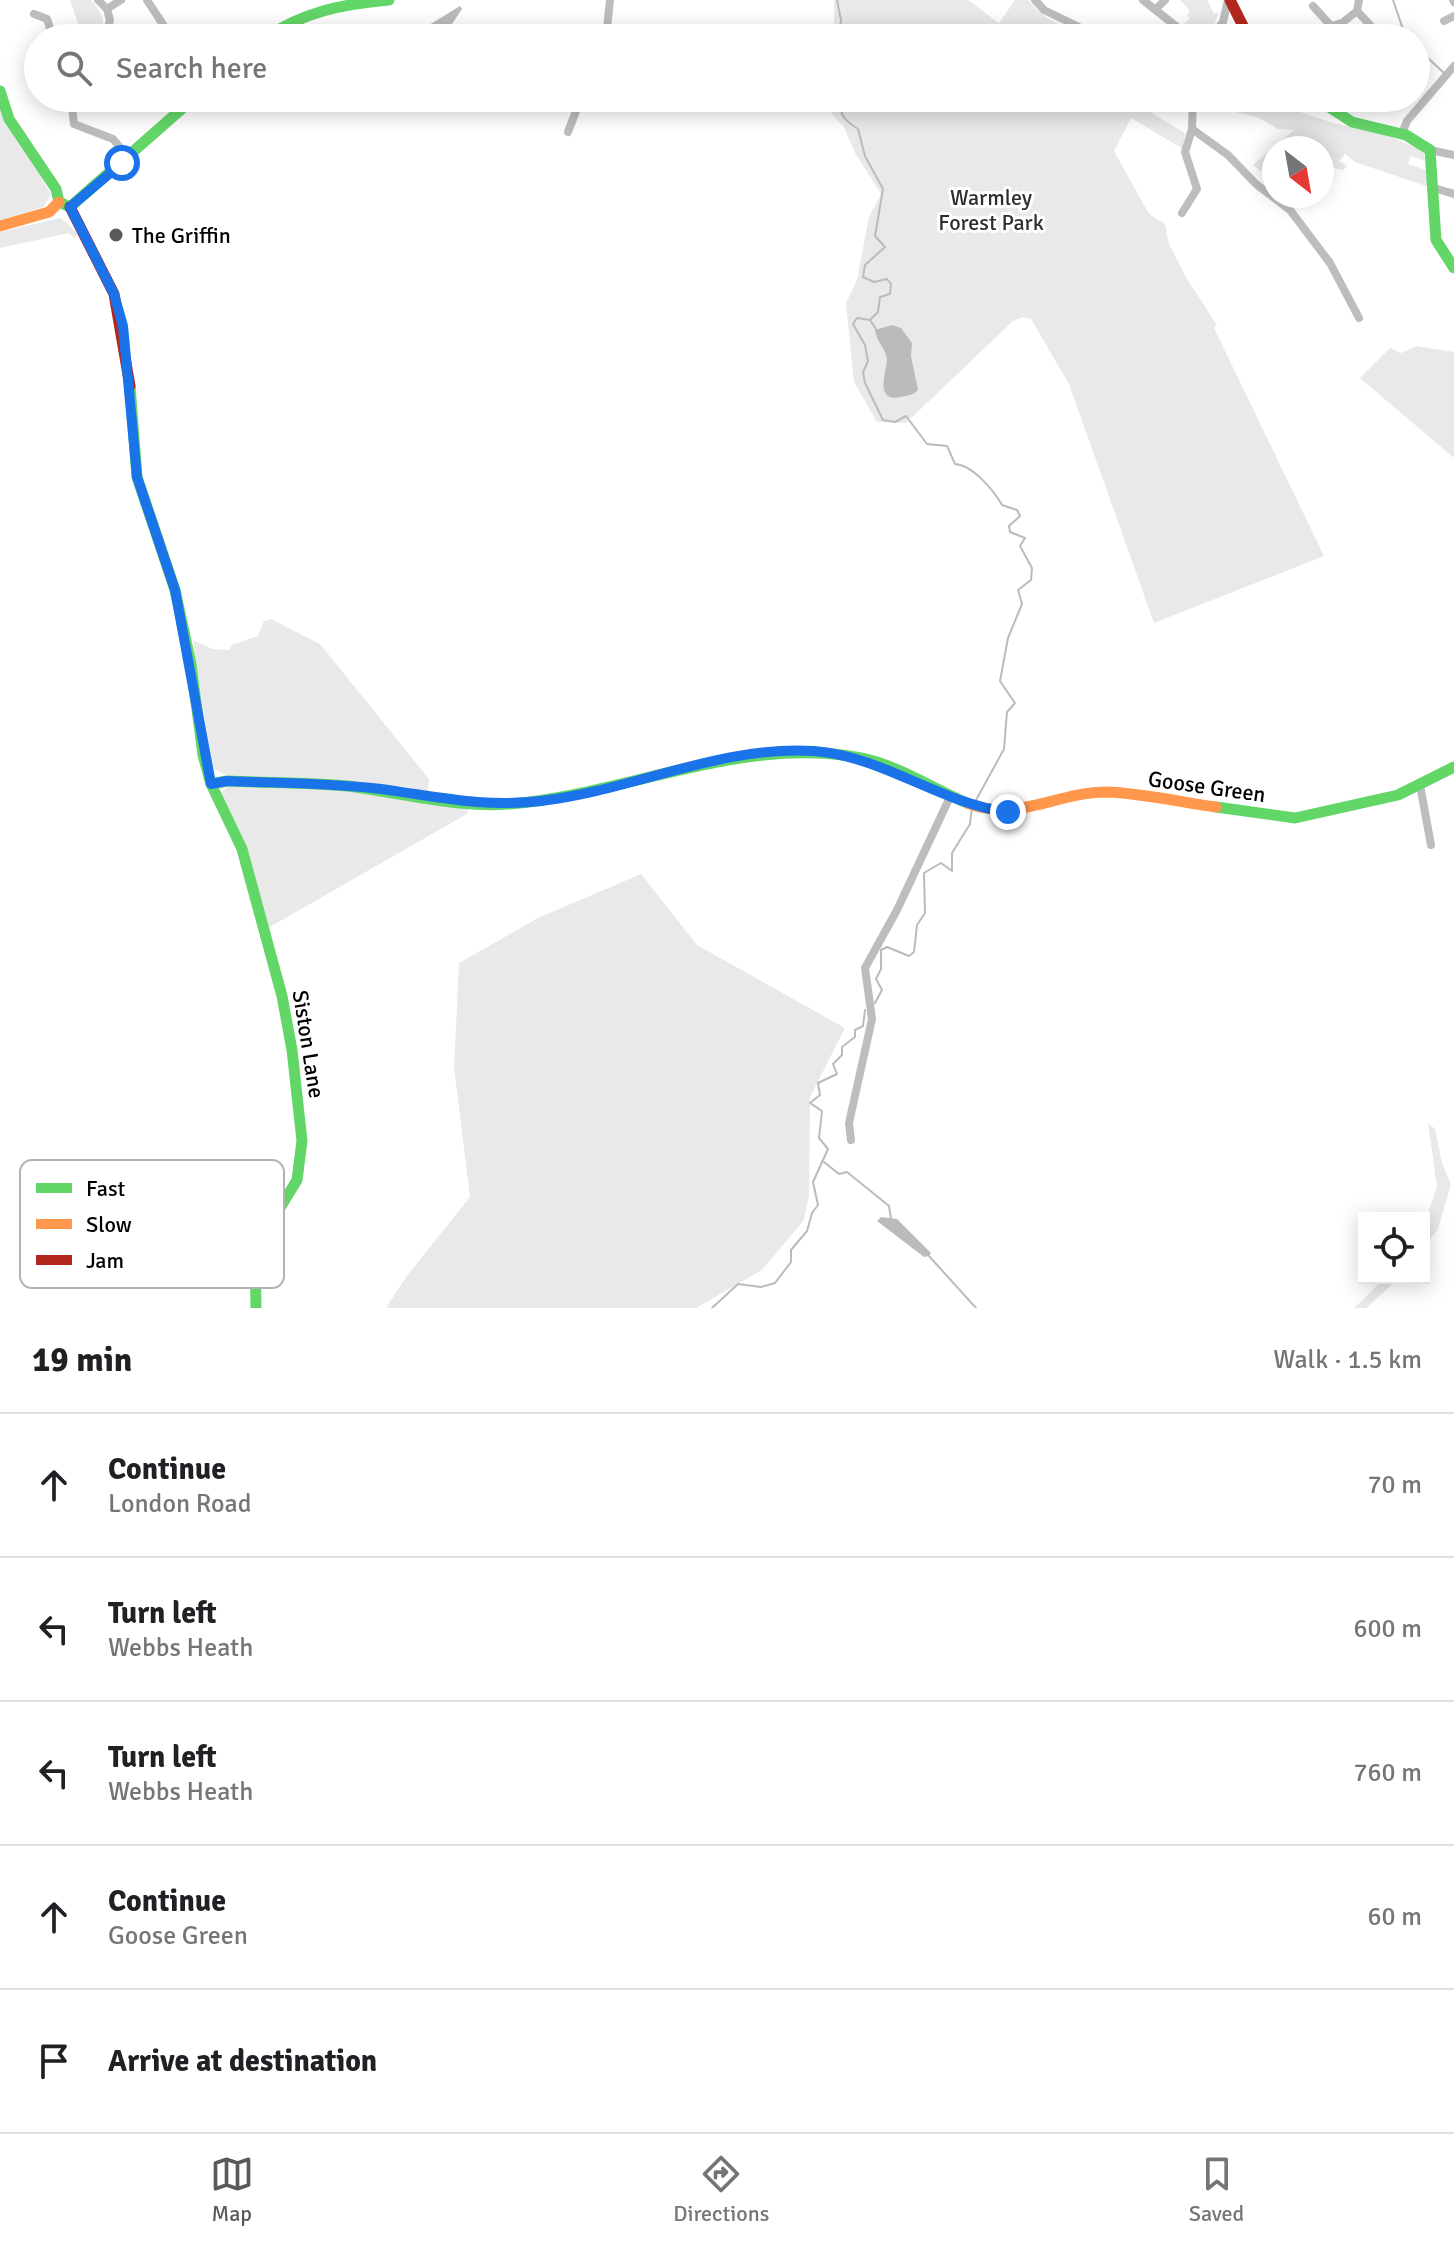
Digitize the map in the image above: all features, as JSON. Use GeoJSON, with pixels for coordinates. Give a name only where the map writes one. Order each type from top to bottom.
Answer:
{"type":"FeatureCollection","features":[{"type":"Feature","properties":{"kind":"street"},"geometry":{"type":"LineString","coordinates":[[98,0],[107,9],[109,24]]}},
{"type":"Feature","properties":{"kind":"street"},"geometry":{"type":"LineString","coordinates":[[107,9],[121,0]]}},
{"type":"Feature","properties":{"kind":"street"},"geometry":{"type":"LineString","coordinates":[[147,0],[163,23],[172,16]]}},
{"type":"Feature","properties":{"kind":"street"},"geometry":{"type":"LineString","coordinates":[[290,24],[311,12],[347,1],[389,0]]}},
{"type":"Feature","properties":{"kind":"street"},"geometry":{"type":"LineString","coordinates":[[607,24],[610,0]]}},
{"type":"Feature","properties":{"kind":"street"},"geometry":{"type":"LineString","coordinates":[[1035,0],[1044,10],[1073,24]]}},
{"type":"Feature","properties":{"kind":"street"},"geometry":{"type":"LineString","coordinates":[[1143,0],[1174,24]]}},
{"type":"Feature","properties":{"kind":"street"},"geometry":{"type":"LineString","coordinates":[[1156,9],[1165,0]]}},
{"type":"Feature","properties":{"kind":"street"},"geometry":{"type":"LineString","coordinates":[[1221,24],[1229,0]]}},
{"type":"Feature","properties":{"kind":"street"},"geometry":{"type":"LineString","coordinates":[[1229,0],[1241,24]]}},
{"type":"Feature","properties":{"kind":"street"},"geometry":{"type":"LineString","coordinates":[[1338,24],[1357,11],[1359,0]]}},
{"type":"Feature","properties":{"kind":"street"},"geometry":{"type":"LineString","coordinates":[[1313,6],[1329,24]]}},
{"type":"Feature","properties":{"kind":"street"},"geometry":{"type":"LineString","coordinates":[[1357,11],[1369,24]]}},
{"type":"Feature","properties":{"kind":"street"},"geometry":{"type":"LineString","coordinates":[[47,19],[55,13]]}},
{"type":"Feature","properties":{"kind":"street"},"geometry":{"type":"LineString","coordinates":[[34,14],[47,19]]}},
{"type":"Feature","properties":{"kind":"street"},"geometry":{"type":"LineString","coordinates":[[1444,21],[1454,16]]}},
{"type":"Feature","properties":{"kind":"street"},"geometry":{"type":"LineString","coordinates":[[47,19],[49,24]]}},
{"type":"Feature","properties":{"kind":"street"},"geometry":{"type":"LineString","coordinates":[[1430,95],[1452,69]]}},
{"type":"Feature","properties":{"kind":"street","name":"Siston Lane"},"geometry":{"type":"LineString","coordinates":[[0,91],[9,119],[56,189],[114,294],[123,326],[137,477],[175,590],[211,784],[242,849],[272,954],[292,1050],[302,1141],[297,1180],[284,1201]]}},
{"type":"Feature","properties":{"kind":"street"},"geometry":{"type":"LineString","coordinates":[[73,112],[74,124],[113,139],[128,157]]}},
{"type":"Feature","properties":{"kind":"street"},"geometry":{"type":"LineString","coordinates":[[0,226],[65,205],[128,157],[178,112]]}},
{"type":"Feature","properties":{"kind":"street"},"geometry":{"type":"LineString","coordinates":[[568,132],[576,112]]}},
{"type":"Feature","properties":{"kind":"street"},"geometry":{"type":"LineString","coordinates":[[1182,213],[1197,189],[1185,152],[1192,112]]}},
{"type":"Feature","properties":{"kind":"street"},"geometry":{"type":"LineString","coordinates":[[1333,112],[1363,126],[1403,131],[1430,150],[1454,155]]}},
{"type":"Feature","properties":{"kind":"street"},"geometry":{"type":"LineString","coordinates":[[1403,131],[1417,112]]}},
{"type":"Feature","properties":{"kind":"street"},"geometry":{"type":"LineString","coordinates":[[1191,132],[1228,155],[1256,184],[1290,210],[1330,263],[1359,318]]}},
{"type":"Feature","properties":{"kind":"street"},"geometry":{"type":"LineString","coordinates":[[1430,150],[1434,188],[1433,237],[1436,247],[1453,266]]}},
{"type":"Feature","properties":{"kind":"street"},"geometry":{"type":"LineString","coordinates":[[1434,188],[1454,194]]}},
{"type":"Feature","properties":{"kind":"street","name":"Goose Green"},"geometry":{"type":"LineString","coordinates":[[211,784],[227,781],[345,786],[471,804],[508,804],[588,794],[649,776],[742,757],[809,751],[865,759],[982,809],[1008,812],[1104,792],[1295,818],[1367,804],[1420,785],[1454,767]]}},
{"type":"Feature","properties":{"kind":"street"},"geometry":{"type":"LineString","coordinates":[[1420,785],[1426,801],[1431,845]]}},
{"type":"Feature","properties":{"kind":"street"},"geometry":{"type":"LineString","coordinates":[[851,1140],[849,1123],[872,1019],[865,968],[897,910],[950,797]]}},
{"type":"Feature","properties":{"kind":"street","name":"Siston Lane"},"geometry":{"type":"LineString","coordinates":[[256,1288],[256,1308]]}},
{"type":"Feature","properties":{"kind":"green space"},"geometry":{"type":"Polygon","coordinates":[[[70,0],[91,0],[101,13],[103,24],[78,24],[70,0]]]}},
{"type":"Feature","properties":{"kind":"green space"},"geometry":{"type":"Polygon","coordinates":[[[834,0],[968,0],[999,23],[1015,0],[1029,0],[1041,14],[1059,24],[834,24],[834,0]]]}},
{"type":"Feature","properties":{"kind":"green space"},"geometry":{"type":"Polygon","coordinates":[[[1180,0],[1207,0],[1214,14],[1219,12],[1214,24],[1184,24],[1190,18],[1187,15],[1190,11],[1180,0]]]}},
{"type":"Feature","properties":{"kind":"green space"},"geometry":{"type":"Polygon","coordinates":[[[0,102],[51,195],[43,207],[0,220],[0,102]]]}},
{"type":"Feature","properties":{"kind":"green space","name":"Warmley Forest Park"},"geometry":{"type":"Polygon","coordinates":[[[1150,112],[1185,133],[1183,149],[1131,118],[1114,151],[1149,214],[1165,224],[1169,244],[1217,325],[1214,328],[1324,556],[1154,623],[1069,384],[1031,319],[1023,317],[1013,321],[906,423],[877,422],[854,382],[846,303],[857,280],[869,217],[881,194],[855,153],[844,127],[832,114],[1150,112]]]}},
{"type":"Feature","properties":{"kind":"green space"},"geometry":{"type":"Polygon","coordinates":[[[1236,112],[1300,112],[1391,137],[1423,150],[1425,161],[1411,156],[1408,164],[1429,171],[1429,187],[1355,162],[1345,154],[1339,161],[1347,166],[1343,170],[1334,168],[1334,136],[1287,136],[1294,130],[1278,129],[1257,117],[1236,112]]]}},
{"type":"Feature","properties":{"kind":"green space"},"geometry":{"type":"Polygon","coordinates":[[[1262,157],[1262,172],[1253,165],[1262,157]]]}},
{"type":"Feature","properties":{"kind":"green space"},"geometry":{"type":"Polygon","coordinates":[[[61,218],[78,234],[74,238],[69,233],[0,248],[0,232],[61,218]]]}},
{"type":"Feature","properties":{"kind":"green space"},"geometry":{"type":"Polygon","coordinates":[[[1417,346],[1454,352],[1454,458],[1360,378],[1390,348],[1401,353],[1417,346]]]}},
{"type":"Feature","properties":{"kind":"green space"},"geometry":{"type":"Polygon","coordinates":[[[271,619],[320,644],[429,779],[428,791],[402,786],[230,777],[212,768],[193,640],[212,649],[229,650],[232,645],[258,636],[264,621],[271,619]]]}},
{"type":"Feature","properties":{"kind":"green space"},"geometry":{"type":"Polygon","coordinates":[[[229,785],[355,790],[468,809],[467,814],[268,928],[249,854],[221,793],[229,785]]]}},
{"type":"Feature","properties":{"kind":"green space"},"geometry":{"type":"Polygon","coordinates":[[[641,874],[697,945],[845,1028],[810,1097],[809,1196],[804,1220],[762,1270],[696,1308],[386,1308],[406,1277],[470,1197],[454,1067],[459,963],[538,918],[641,874]]]}},
{"type":"Feature","properties":{"kind":"green space"},"geometry":{"type":"Polygon","coordinates":[[[1428,1123],[1435,1129],[1442,1163],[1451,1184],[1438,1229],[1430,1239],[1428,1212],[1437,1187],[1428,1123]]]}},
{"type":"Feature","properties":{"kind":"green space"},"geometry":{"type":"Polygon","coordinates":[[[1379,1284],[1392,1284],[1366,1308],[1354,1308],[1379,1284]]]}},
{"type":"Feature","properties":{"kind":"shaded area"},"geometry":{"type":"Polygon","coordinates":[[[460,6],[462,9],[452,24],[431,24],[460,6]]]}},
{"type":"Feature","properties":{"kind":"shaded area"},"geometry":{"type":"Polygon","coordinates":[[[892,325],[901,328],[912,343],[911,356],[918,390],[892,398],[884,391],[887,359],[875,330],[892,325]]]}},
{"type":"Feature","properties":{"kind":"shaded area"},"geometry":{"type":"Polygon","coordinates":[[[881,1217],[897,1219],[931,1253],[929,1256],[924,1257],[877,1221],[881,1217]]]}},
{"type":"Feature","properties":{"kind":"waterway"},"geometry":{"type":"LineString","coordinates":[[837,0],[841,24]]}},
{"type":"Feature","properties":{"kind":"waterway"},"geometry":{"type":"LineString","coordinates":[[1393,0],[1401,24]]}},
{"type":"Feature","properties":{"kind":"waterway"},"geometry":{"type":"LineString","coordinates":[[1430,60],[1444,73]]}},
{"type":"Feature","properties":{"kind":"waterway"},"geometry":{"type":"LineString","coordinates":[[842,112],[846,120],[858,129],[865,156],[883,189],[875,236],[885,247],[865,265],[863,277],[874,282],[887,279],[891,284],[890,294],[880,297],[878,312],[870,320],[876,329]]}},
{"type":"Feature","properties":{"kind":"waterway"},"geometry":{"type":"LineString","coordinates":[[870,320],[857,318],[853,324],[865,345],[868,361],[863,372],[865,383],[883,420],[895,422],[906,416],[927,444],[947,446],[955,464],[976,474],[1002,505],[1017,510],[1020,516],[1009,526],[1010,532],[1025,538],[1020,546],[1032,568],[1031,580],[1018,590],[1022,604],[1008,638],[1000,681],[1015,703],[1007,712],[1004,749],[975,802]]}},
{"type":"Feature","properties":{"kind":"waterway"},"geometry":{"type":"LineString","coordinates":[[875,1003],[882,990],[876,979],[881,969],[881,950],[887,947],[909,956],[914,952],[917,925],[925,913],[924,873],[941,863],[952,871],[952,853],[970,824],[972,807]]}},
{"type":"Feature","properties":{"kind":"waterway"},"geometry":{"type":"LineString","coordinates":[[712,1308],[738,1284],[761,1287],[775,1283],[791,1262],[791,1250],[807,1231],[812,1213],[818,1205],[813,1182],[828,1149],[819,1138],[822,1111],[810,1103],[820,1095],[818,1083],[837,1074],[833,1064],[842,1055],[842,1047],[855,1037],[855,1030],[863,1026],[865,1010]]}},
{"type":"Feature","properties":{"kind":"waterway"},"geometry":{"type":"LineString","coordinates":[[824,1162],[839,1174],[847,1172],[889,1206],[891,1219]]}},
{"type":"Feature","properties":{"kind":"waterway"},"geometry":{"type":"LineString","coordinates":[[929,1256],[976,1308]]}},
{"type":"Feature","properties":{"kind":"traffic: fast"},"geometry":{"type":"LineString","coordinates":[[290,24],[324,11],[389,0]]}},
{"type":"Feature","properties":{"kind":"traffic: fast"},"geometry":{"type":"LineString","coordinates":[[0,91],[9,119],[56,189],[59,202]]}},
{"type":"Feature","properties":{"kind":"traffic: fast"},"geometry":{"type":"LineString","coordinates":[[59,202],[70,207],[178,112]]}},
{"type":"Feature","properties":{"kind":"traffic: fast"},"geometry":{"type":"LineString","coordinates":[[1337,112],[1352,122],[1406,135],[1430,150],[1436,240],[1454,268]]}},
{"type":"Feature","properties":{"kind":"traffic: fast"},"geometry":{"type":"LineString","coordinates":[[130,386],[137,477],[175,590],[191,664],[203,755],[211,784],[242,849],[282,996],[292,1050],[302,1141],[297,1180],[284,1201]]}},
{"type":"Feature","properties":{"kind":"traffic: fast"},"geometry":{"type":"LineString","coordinates":[[211,784],[227,781],[333,785],[449,802],[510,804],[554,798],[729,760],[773,754],[817,753],[875,761],[967,803]]}},
{"type":"Feature","properties":{"kind":"traffic: fast"},"geometry":{"type":"LineString","coordinates":[[1216,807],[1295,818],[1398,795],[1454,767]]}},
{"type":"Feature","properties":{"kind":"traffic: fast"},"geometry":{"type":"LineString","coordinates":[[256,1288],[256,1308]]}},
{"type":"Feature","properties":{"kind":"traffic: slow"},"geometry":{"type":"LineString","coordinates":[[0,226],[49,212],[59,202]]}},
{"type":"Feature","properties":{"kind":"traffic: slow"},"geometry":{"type":"LineString","coordinates":[[967,803],[1002,810],[1106,792],[1216,807]]}},
{"type":"Feature","properties":{"kind":"traffic: jam"},"geometry":{"type":"LineString","coordinates":[[1230,0],[1242,24]]}},
{"type":"Feature","properties":{"kind":"traffic: jam"},"geometry":{"type":"LineString","coordinates":[[70,207],[114,294],[130,386]]}},
{"type":"Feature","properties":{"kind":"place","name":"The Griffin"},"geometry":{"type":"Point","coordinates":[116,235]}},
{"type":"Feature","properties":{"kind":"route"},"geometry":{"type":"LineString","coordinates":[[122,163],[70,207],[97,255],[114,294],[123,326],[128,361],[131,442],[137,477],[175,590],[191,664],[203,755],[211,784],[227,781],[345,786],[471,804],[508,804],[588,794],[676,769],[742,757],[809,751],[865,759],[970,805],[1008,812]]}}]}
